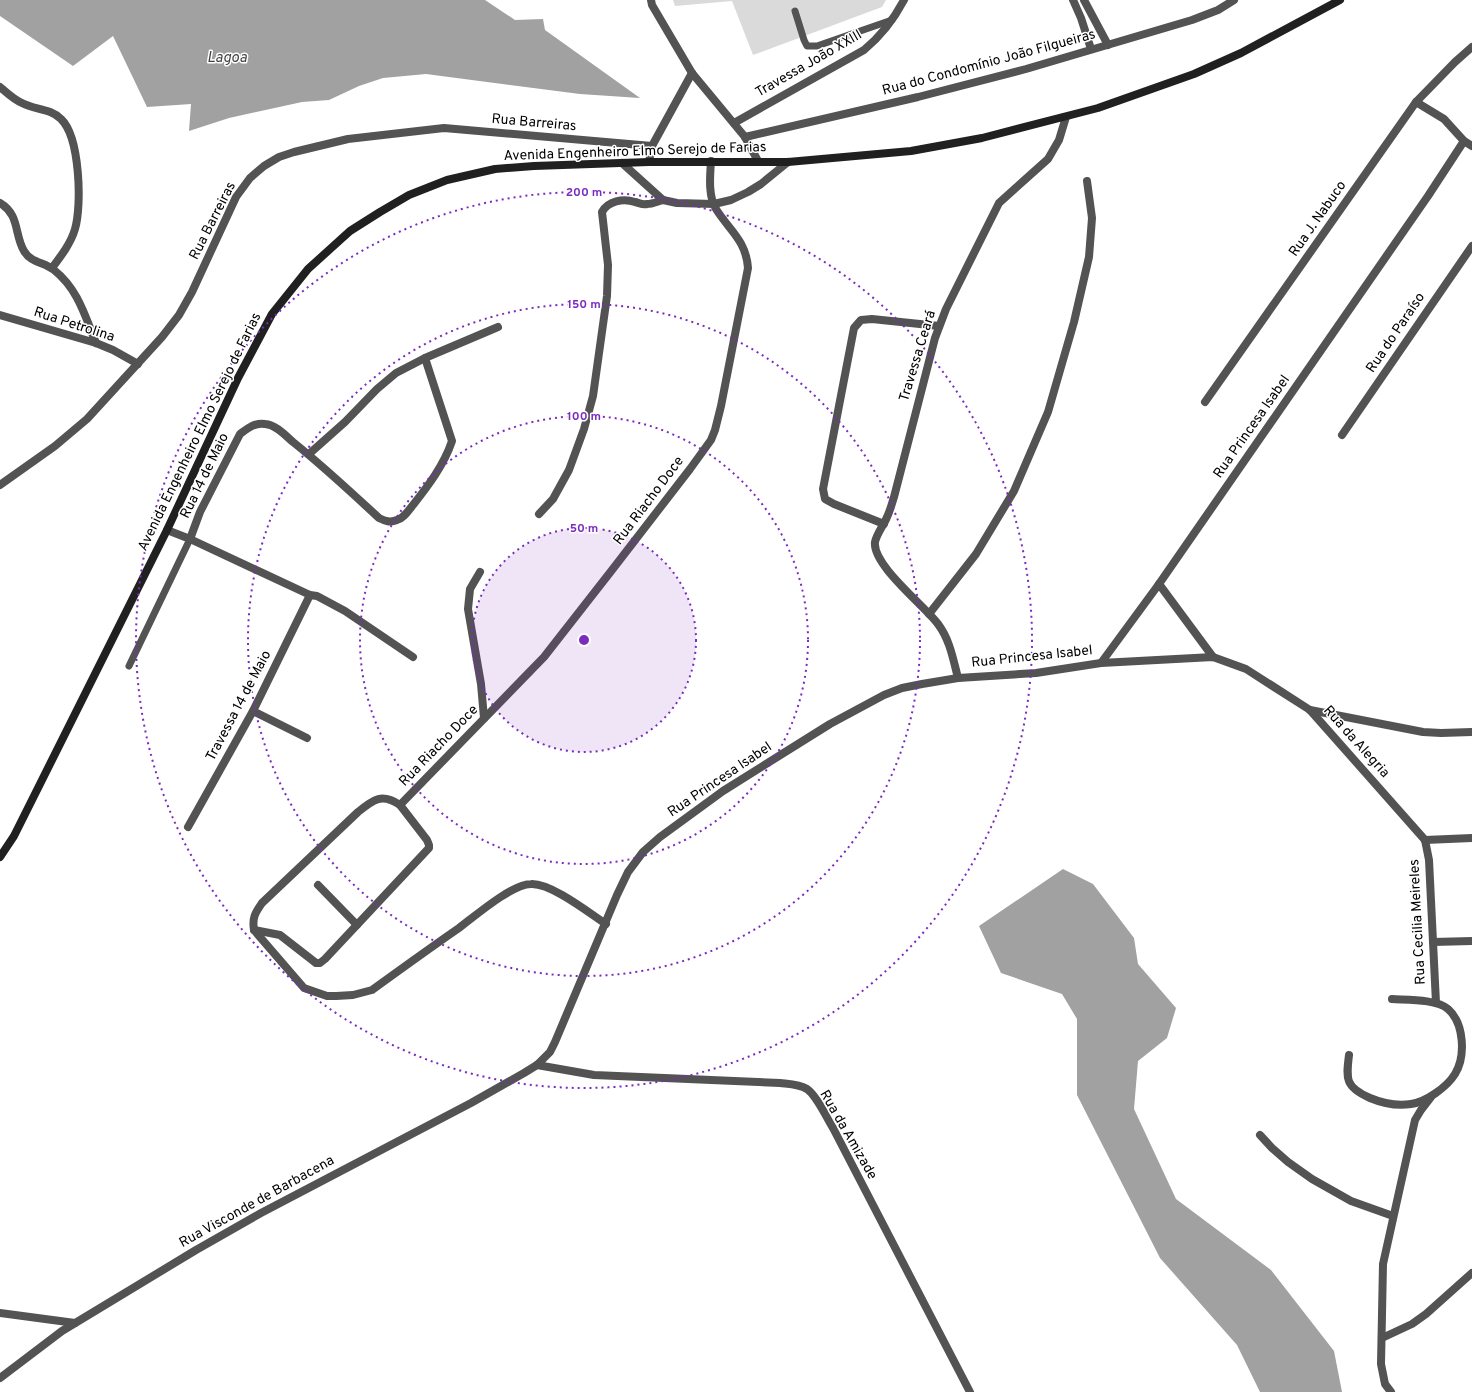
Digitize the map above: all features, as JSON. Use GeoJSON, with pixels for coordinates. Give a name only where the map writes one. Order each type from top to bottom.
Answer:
{"type":"FeatureCollection","features":[{"type":"Feature","properties":{"kind":"main road","name":"Avenida Engenheiro Elmo Serejo de Farias"},"geometry":{"type":"LineString","coordinates":[[0,858],[14,836],[167,530],[238,378],[272,314],[308,269],[350,231],[408,195],[447,180],[495,169],[534,166],[649,162],[788,162],[911,152],[982,138],[1098,108],[1194,74],[1241,53],[1340,0]]}},
{"type":"Feature","properties":{"kind":"street"},"geometry":{"type":"LineString","coordinates":[[644,0],[651,3],[692,73],[745,137],[758,161]]}},
{"type":"Feature","properties":{"kind":"street","name":"Travessa João XXIII"},"geometry":{"type":"LineString","coordinates":[[734,123],[864,50],[874,42],[892,20],[904,0]]}},
{"type":"Feature","properties":{"kind":"street"},"geometry":{"type":"LineString","coordinates":[[1073,0],[1081,18],[1091,49]]}},
{"type":"Feature","properties":{"kind":"street"},"geometry":{"type":"LineString","coordinates":[[1084,0],[1108,45]]}},
{"type":"Feature","properties":{"kind":"street","name":"Rua do Condomínio João Filgueiras"},"geometry":{"type":"LineString","coordinates":[[745,137],[910,99],[1018,71],[1205,15],[1218,10],[1234,0]]}},
{"type":"Feature","properties":{"kind":"street","name":"Rua J. Nabuco"},"geometry":{"type":"LineString","coordinates":[[1205,402],[1416,102],[1455,62],[1472,47]]}},
{"type":"Feature","properties":{"kind":"street"},"geometry":{"type":"LineString","coordinates":[[649,162],[652,146],[692,73]]}},
{"type":"Feature","properties":{"kind":"street"},"geometry":{"type":"LineString","coordinates":[[0,87],[22,103],[44,109],[56,115],[62,120],[73,141],[76,156],[78,197],[76,222],[69,244],[52,268]]}},
{"type":"Feature","properties":{"kind":"street"},"geometry":{"type":"LineString","coordinates":[[1416,102],[1444,119],[1464,141],[1472,146]]}},
{"type":"Feature","properties":{"kind":"street","name":"Travessa Ceará"},"geometry":{"type":"LineString","coordinates":[[958,678],[951,648],[937,622],[896,581],[876,551],[875,543],[894,497],[939,326],[968,263],[999,203],[1048,159],[1059,140],[1066,117]]}},
{"type":"Feature","properties":{"kind":"street","name":"Rua Barreiras"},"geometry":{"type":"LineString","coordinates":[[0,485],[55,446],[86,420],[138,364],[179,315],[192,292],[236,197],[250,178],[264,166],[279,157],[348,139],[444,128],[652,146]]}},
{"type":"Feature","properties":{"kind":"street","name":"Rua Princesa Isabel"},"geometry":{"type":"LineString","coordinates":[[537,1065],[550,1052],[555,1042],[628,872],[643,852],[660,837],[723,791],[830,724],[884,695],[902,688],[958,678],[1036,673],[1101,663],[1159,584],[1428,196],[1464,141]]}},
{"type":"Feature","properties":{"kind":"street","name":"Rua Riacho Doce"},"geometry":{"type":"LineString","coordinates":[[254,930],[253,921],[256,911],[262,903],[358,812],[376,799],[391,799],[400,805],[544,657],[690,469],[716,430],[748,268],[747,258],[743,246],[714,204],[710,180],[711,161]]}},
{"type":"Feature","properties":{"kind":"street"},"geometry":{"type":"LineString","coordinates":[[539,514],[553,499],[569,470],[584,429],[593,396],[607,296],[608,265],[602,212],[604,207],[620,200],[634,201],[647,205],[663,200],[714,204],[731,200],[761,184],[788,162]]}},
{"type":"Feature","properties":{"kind":"street"},"geometry":{"type":"LineString","coordinates":[[622,163],[663,200]]}},
{"type":"Feature","properties":{"kind":"street"},"geometry":{"type":"LineString","coordinates":[[929,614],[976,554],[1014,491],[1048,412],[1074,322],[1089,257],[1092,218],[1087,181]]}},
{"type":"Feature","properties":{"kind":"street"},"geometry":{"type":"LineString","coordinates":[[0,203],[11,213],[16,222],[24,252],[31,259],[52,268],[63,277],[74,292],[81,305],[96,343]]}},
{"type":"Feature","properties":{"kind":"street","name":"Rua do Paraíso"},"geometry":{"type":"LineString","coordinates":[[1342,435],[1472,246]]}},
{"type":"Feature","properties":{"kind":"street","name":"Rua Petrolina"},"geometry":{"type":"LineString","coordinates":[[0,315],[96,343],[113,350],[138,364]]}},
{"type":"Feature","properties":{"kind":"street"},"geometry":{"type":"LineString","coordinates":[[884,524],[825,499],[823,489],[854,328],[861,320],[872,319],[939,326]]}},
{"type":"Feature","properties":{"kind":"street"},"geometry":{"type":"LineString","coordinates":[[309,454],[396,373],[425,358],[498,327]]}},
{"type":"Feature","properties":{"kind":"street","name":"Rua 14 de Maio"},"geometry":{"type":"LineString","coordinates":[[190,538],[200,512],[240,434],[250,427],[259,424],[274,427],[309,454],[379,518],[392,522],[402,518],[430,483],[452,441],[425,358]]}},
{"type":"Feature","properties":{"kind":"street"},"geometry":{"type":"LineString","coordinates":[[167,530],[190,538],[310,595],[317,596],[345,611],[413,657]]}},
{"type":"Feature","properties":{"kind":"street"},"geometry":{"type":"LineString","coordinates":[[480,572],[470,589],[468,609],[481,684],[484,718]]}},
{"type":"Feature","properties":{"kind":"street"},"geometry":{"type":"LineString","coordinates":[[1159,584],[1213,657]]}},
{"type":"Feature","properties":{"kind":"street","name":"Travessa 14 de Maio"},"geometry":{"type":"LineString","coordinates":[[188,827],[253,711],[310,595]]}},
{"type":"Feature","properties":{"kind":"street","name":"Rua da Alegria"},"geometry":{"type":"LineString","coordinates":[[1101,663],[1213,657],[1246,668],[1310,710],[1425,840]]}},
{"type":"Feature","properties":{"kind":"street"},"geometry":{"type":"LineString","coordinates":[[1310,710],[1423,732],[1442,734],[1472,732]]}},
{"type":"Feature","properties":{"kind":"street"},"geometry":{"type":"LineString","coordinates":[[253,711],[307,738]]}},
{"type":"Feature","properties":{"kind":"street"},"geometry":{"type":"LineString","coordinates":[[254,930],[280,935],[316,963],[320,963],[429,848],[427,840],[400,805]]}},
{"type":"Feature","properties":{"kind":"street"},"geometry":{"type":"LineString","coordinates":[[1425,840],[1472,838]]}},
{"type":"Feature","properties":{"kind":"street","name":"Rua Cecilia Meireles"},"geometry":{"type":"LineString","coordinates":[[1425,840],[1429,860],[1436,1003]]}},
{"type":"Feature","properties":{"kind":"street"},"geometry":{"type":"LineString","coordinates":[[318,885],[357,925]]}},
{"type":"Feature","properties":{"kind":"street"},"geometry":{"type":"LineString","coordinates":[[254,930],[304,988],[326,996],[336,996],[353,995],[372,990],[498,900],[523,885],[541,885],[554,890],[606,924]]}},
{"type":"Feature","properties":{"kind":"street"},"geometry":{"type":"LineString","coordinates":[[1433,942],[1472,941]]}},
{"type":"Feature","properties":{"kind":"street","name":"Rua Cecilia Meireles"},"geometry":{"type":"LineString","coordinates":[[1390,1392],[1382,1376],[1381,1364],[1382,1280],[1383,1264],[1393,1216],[1415,1120],[1432,1097],[1455,1074],[1459,1065],[1463,1042],[1456,1018],[1448,1008],[1436,1003],[1392,999]]}},
{"type":"Feature","properties":{"kind":"street","name":"Rua Cecilia Meireles"},"geometry":{"type":"LineString","coordinates":[[1349,1055],[1346,1074],[1349,1084],[1366,1096],[1395,1105],[1412,1104],[1432,1097]]}},
{"type":"Feature","properties":{"kind":"street","name":"Rua Visconde de Barbacena"},"geometry":{"type":"LineString","coordinates":[[0,1378],[62,1331],[196,1250],[261,1213],[471,1103],[537,1065]]}},
{"type":"Feature","properties":{"kind":"street","name":"Rua da Amizade"},"geometry":{"type":"LineString","coordinates":[[537,1065],[594,1075],[795,1085],[807,1090],[818,1102],[833,1128],[970,1392]]}},
{"type":"Feature","properties":{"kind":"street"},"geometry":{"type":"LineString","coordinates":[[1260,1135],[1282,1158],[1312,1179],[1351,1202],[1393,1216]]}},
{"type":"Feature","properties":{"kind":"street"},"geometry":{"type":"LineString","coordinates":[[1382,1338],[1412,1324],[1426,1314],[1472,1273]]}},
{"type":"Feature","properties":{"kind":"street"},"geometry":{"type":"LineString","coordinates":[[0,1313],[75,1323]]}},
{"type":"Feature","properties":{"kind":"lane"},"geometry":{"type":"LineString","coordinates":[[795,11],[807,46],[817,46],[892,20]]}},
{"type":"Feature","properties":{"kind":"lane"},"geometry":{"type":"LineString","coordinates":[[129,666],[190,538]]}},
{"type":"Feature","properties":{"kind":"shaded area"},"geometry":{"type":"Polygon","coordinates":[[[673,0],[886,0],[882,7],[753,55],[732,1],[675,6],[673,0]]]}},
{"type":"Feature","properties":{"kind":"water","name":"Lagoa"},"geometry":{"type":"Polygon","coordinates":[[[0,0],[485,0],[515,20],[543,19],[545,30],[640,98],[580,94],[426,74],[383,78],[359,86],[329,100],[302,102],[229,118],[189,131],[191,104],[147,107],[113,36],[73,66],[0,16],[0,0]]]}},
{"type":"Feature","properties":{"kind":"water"},"geometry":{"type":"Polygon","coordinates":[[[1063,869],[1093,884],[1134,938],[1138,964],[1176,1008],[1167,1038],[1138,1061],[1134,1109],[1176,1199],[1271,1270],[1334,1351],[1342,1392],[1260,1392],[1237,1345],[1160,1258],[1077,1095],[1077,1019],[1062,994],[1001,973],[979,926],[1063,869]]]}}]}
